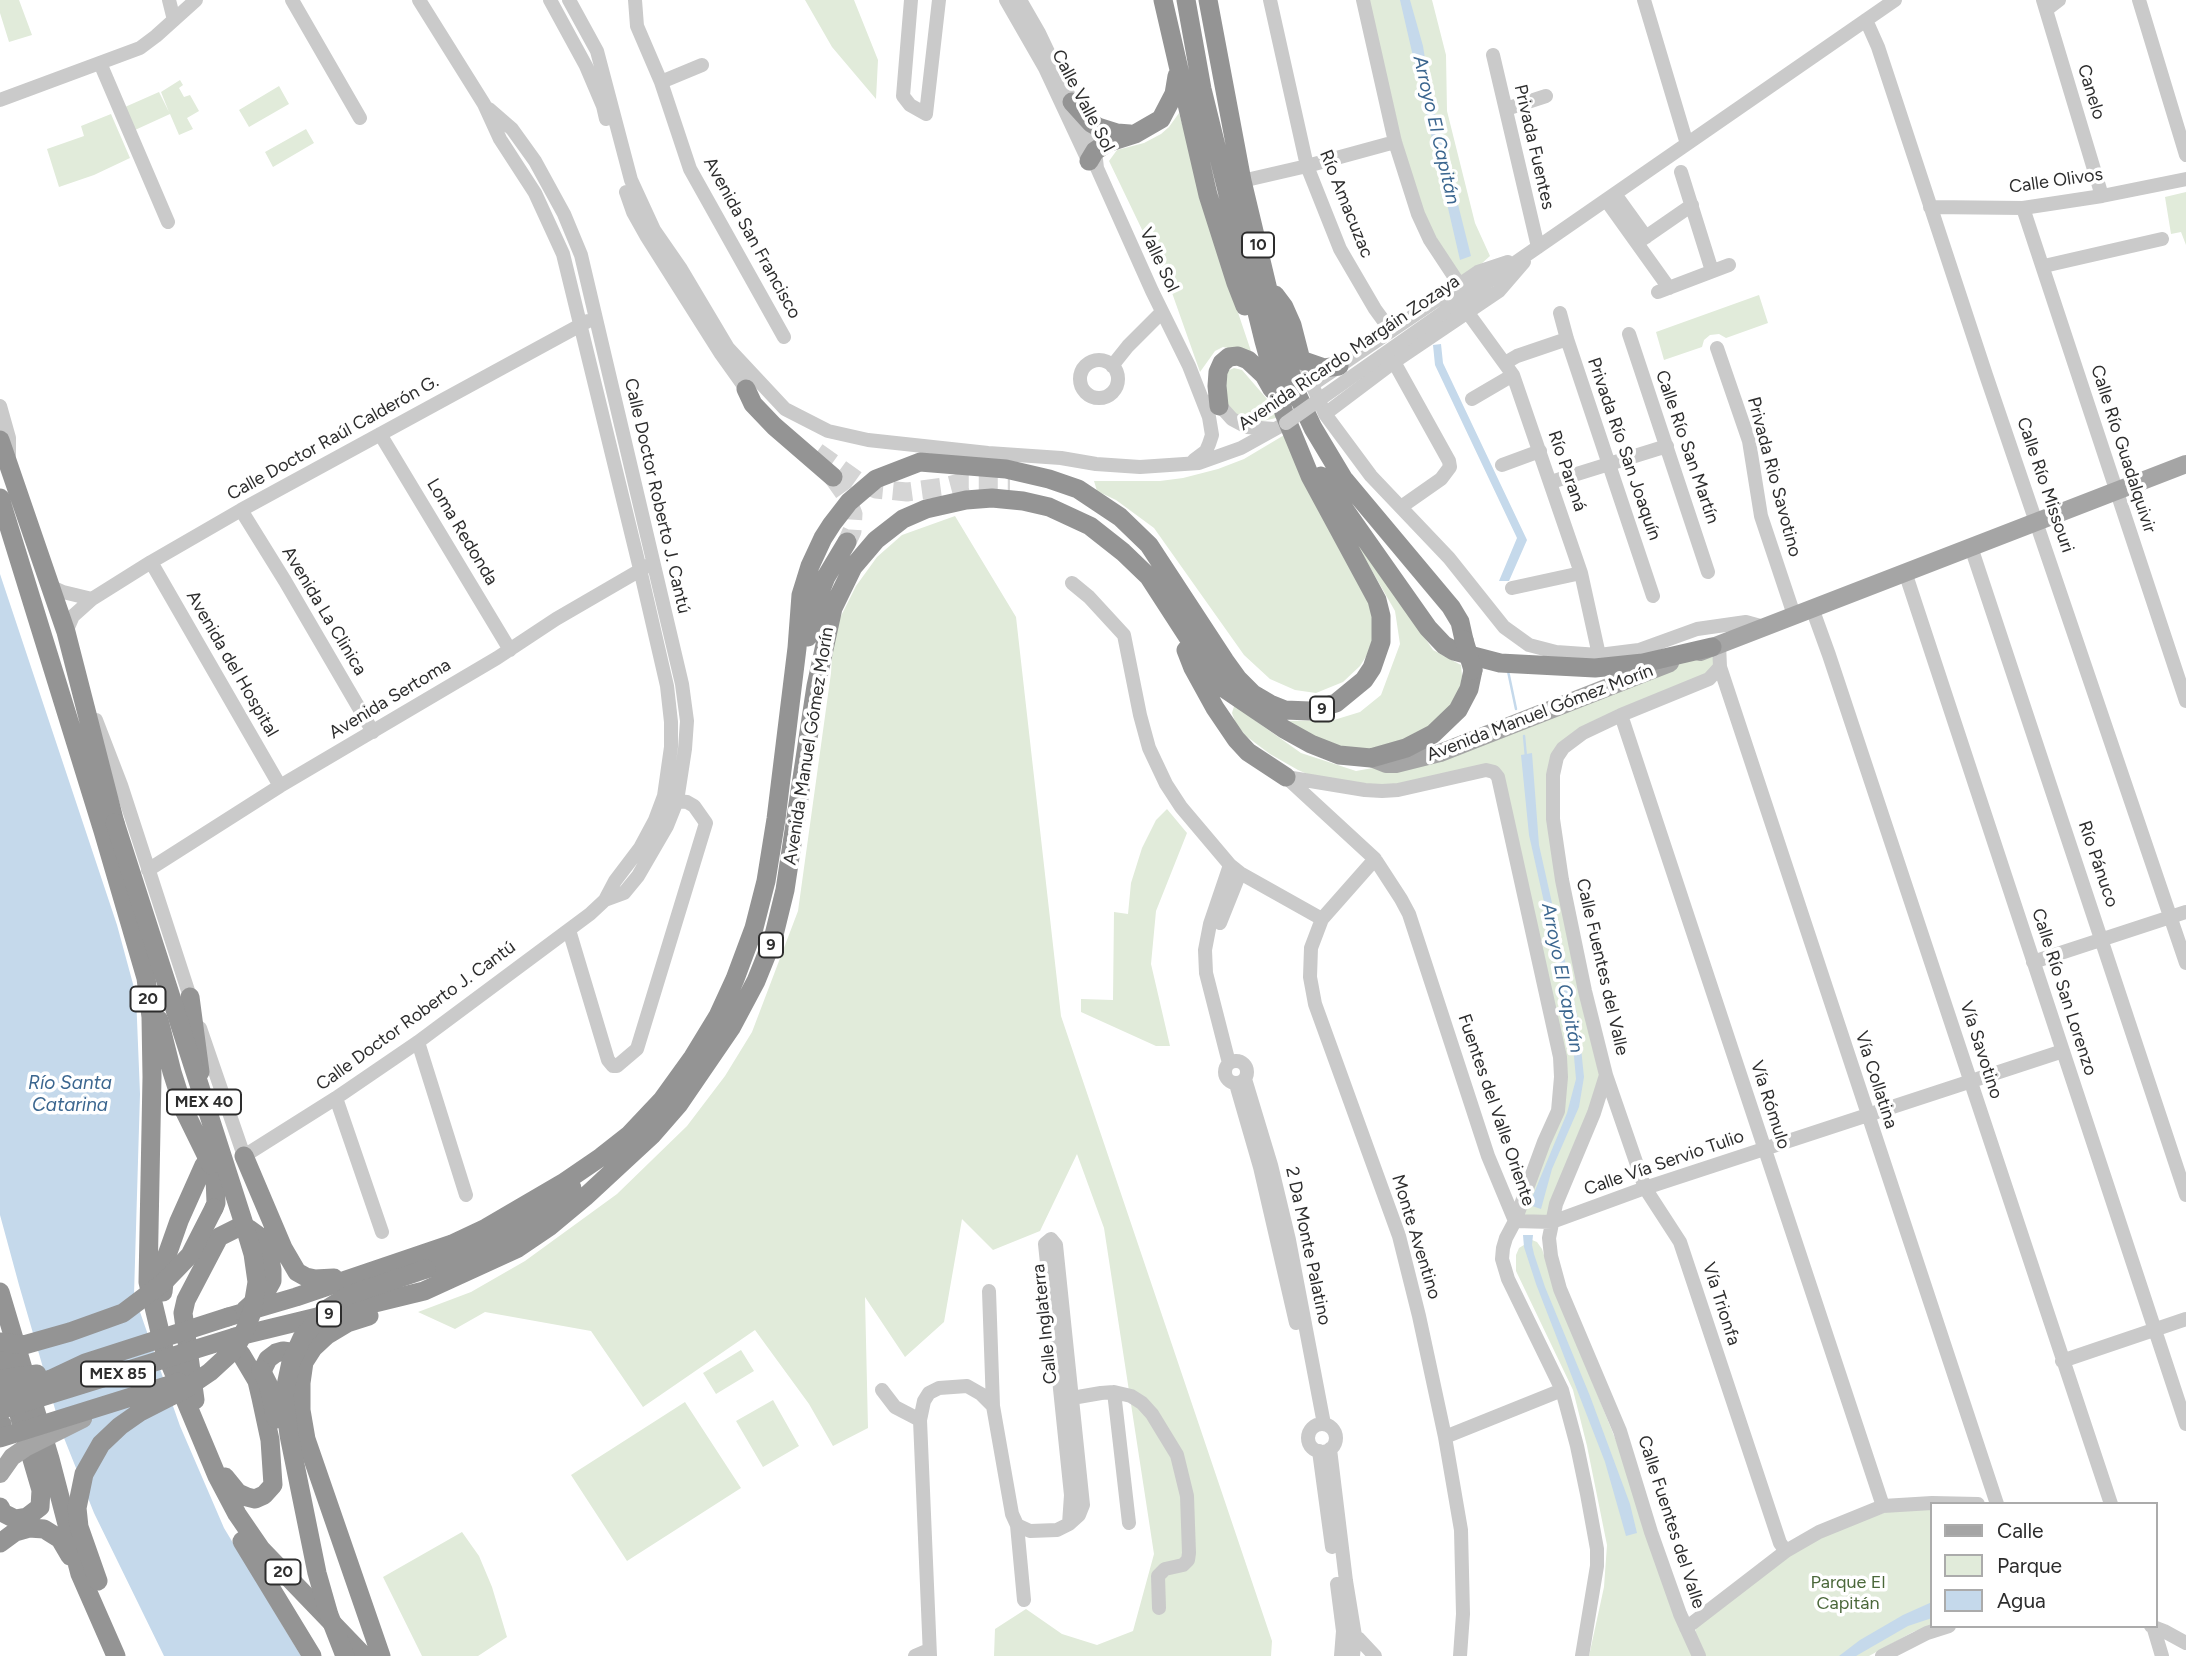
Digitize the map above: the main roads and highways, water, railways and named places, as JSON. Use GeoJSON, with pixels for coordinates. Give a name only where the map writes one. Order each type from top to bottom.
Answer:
{"type":"FeatureCollection","features":[{"type":"Feature","properties":{"kind":"highway"},"geometry":{"type":"LineString","coordinates":[[1164,0],[1209,195],[1244,303],[1264,341]]}},
{"type":"Feature","properties":{"kind":"highway","name":"10"},"geometry":{"type":"LineString","coordinates":[[1186,0],[1202,89],[1282,421]]}},
{"type":"Feature","properties":{"kind":"highway","name":"10"},"geometry":{"type":"LineString","coordinates":[[1208,0],[1242,181],[1293,383],[1313,428],[1343,478],[1451,607],[1460,622],[1473,670],[1469,689],[1458,710],[1433,734],[1406,748],[1371,758]]}},
{"type":"Feature","properties":{"kind":"highway"},"geometry":{"type":"LineString","coordinates":[[1094,160],[1107,143],[1135,134],[1161,119],[1174,94],[1178,68]]}},
{"type":"Feature","properties":{"kind":"highway"},"geometry":{"type":"LineString","coordinates":[[1072,102],[1091,123],[1117,133],[1135,134]]}},
{"type":"Feature","properties":{"kind":"highway"},"geometry":{"type":"LineString","coordinates":[[1267,285],[1289,317],[1301,360],[1324,368],[1339,366]]}},
{"type":"Feature","properties":{"kind":"highway"},"geometry":{"type":"LineString","coordinates":[[1226,413],[1217,386],[1218,372],[1229,357],[1238,356],[1248,360],[1264,375],[1282,421],[1428,628],[1444,645],[1454,651],[1500,663],[1595,668],[1643,663],[1715,646]]}},
{"type":"Feature","properties":{"kind":"highway"},"geometry":{"type":"LineString","coordinates":[[805,443],[746,388],[753,404],[832,477]]}},
{"type":"Feature","properties":{"kind":"highway","name":"Avenida Manuel Gómez Morín"},"geometry":{"type":"LineString","coordinates":[[235,1315],[452,1244],[486,1228],[564,1184],[629,1135],[662,1100],[712,1026],[735,979],[754,928],[766,881],[788,726],[801,595],[810,566],[823,538],[849,502],[876,479],[920,462],[1028,473],[1078,489],[1131,526],[1149,545],[1225,661],[1253,694],[1285,710],[1310,711],[1336,703],[1364,680],[1381,642],[1377,600],[1282,421]]}},
{"type":"Feature","properties":{"kind":"highway"},"geometry":{"type":"LineString","coordinates":[[0,440],[66,632],[115,823]]}},
{"type":"Feature","properties":{"kind":"highway"},"geometry":{"type":"LineString","coordinates":[[920,462],[937,456],[988,453]]}},
{"type":"Feature","properties":{"kind":"highway"},"geometry":{"type":"LineString","coordinates":[[1010,481],[1067,497],[1102,517],[1119,530],[1149,577]]}},
{"type":"Feature","properties":{"kind":"highway","name":"MEX 40"},"geometry":{"type":"LineString","coordinates":[[0,498],[49,661],[65,694],[115,823],[253,1254],[257,1282],[252,1312],[235,1349],[210,1372],[185,1389],[140,1412],[120,1426],[101,1444],[85,1474],[77,1508],[89,1577],[130,1656]]}},
{"type":"Feature","properties":{"kind":"highway","name":"Avenida Manuel Gómez Morín"},"geometry":{"type":"LineString","coordinates":[[238,1346],[424,1291],[517,1248],[549,1227],[585,1197],[652,1135],[679,1104],[731,1028],[756,981],[773,939],[785,890],[816,685],[833,608],[852,567],[876,540],[903,519],[926,509],[966,500],[992,498],[1023,500],[1049,507],[1090,526],[1124,552],[1149,577],[1219,685],[1311,744],[1339,755],[1371,758]]}},
{"type":"Feature","properties":{"kind":"highway"},"geometry":{"type":"LineString","coordinates":[[788,726],[796,703],[816,602],[826,578],[847,542]]}},
{"type":"Feature","properties":{"kind":"highway"},"geometry":{"type":"LineString","coordinates":[[1171,609],[1193,668],[1215,708],[1248,752],[1286,777]]}},
{"type":"Feature","properties":{"kind":"highway","name":"20"},"geometry":{"type":"LineString","coordinates":[[49,661],[146,978],[151,1017],[152,1077],[148,1282],[164,1349],[216,1476],[237,1514],[261,1549],[363,1656]]}},
{"type":"Feature","properties":{"kind":"highway"},"geometry":{"type":"LineString","coordinates":[[0,1342],[24,1345],[122,1313],[164,1282],[190,1255],[215,1206],[215,1177],[207,1165],[184,1110],[154,998],[146,978]]}},
{"type":"Feature","properties":{"kind":"highway","name":"20"},"geometry":{"type":"LineString","coordinates":[[190,997],[204,1094]]}},
{"type":"Feature","properties":{"kind":"highway"},"geometry":{"type":"LineString","coordinates":[[235,1315],[267,1290],[272,1281],[267,1242],[244,1183],[244,1156],[283,1248],[298,1272],[315,1279],[353,1277]]}},
{"type":"Feature","properties":{"kind":"highway"},"geometry":{"type":"LineString","coordinates":[[345,1656],[317,1573],[289,1435],[284,1395],[291,1362],[302,1338],[327,1309],[349,1295],[504,1239],[559,1202],[601,1157]]}},
{"type":"Feature","properties":{"kind":"highway","name":"20"},"geometry":{"type":"LineString","coordinates":[[164,1349],[164,1277],[167,1255],[179,1221],[207,1165]]}},
{"type":"Feature","properties":{"kind":"highway"},"geometry":{"type":"LineString","coordinates":[[267,1242],[249,1228],[237,1227],[219,1237],[186,1300],[183,1313],[203,1459],[222,1505],[312,1656]]}},
{"type":"Feature","properties":{"kind":"highway"},"geometry":{"type":"LineString","coordinates":[[382,1656],[306,1439],[301,1410],[301,1383],[304,1362],[313,1348],[327,1335],[346,1323],[384,1312],[424,1291]]}},
{"type":"Feature","properties":{"kind":"highway","name":"MEX 40"},"geometry":{"type":"LineString","coordinates":[[0,1292],[66,1520],[116,1656]]}},
{"type":"Feature","properties":{"kind":"highway","name":"MEX 85"},"geometry":{"type":"LineString","coordinates":[[0,1397],[51,1379],[85,1363],[235,1315]]}},
{"type":"Feature","properties":{"kind":"highway"},"geometry":{"type":"LineString","coordinates":[[238,1346],[262,1370],[273,1400],[305,1574],[333,1656]]}},
{"type":"Feature","properties":{"kind":"highway","name":"MEX 85"},"geometry":{"type":"LineString","coordinates":[[1,1425],[56,1393],[191,1352],[238,1346]]}},
{"type":"Feature","properties":{"kind":"highway"},"geometry":{"type":"LineString","coordinates":[[0,1350],[41,1490],[40,1507],[27,1517],[15,1519],[3,1513],[0,1507]]}},
{"type":"Feature","properties":{"kind":"highway"},"geometry":{"type":"LineString","coordinates":[[262,1370],[283,1351],[290,1352],[304,1362]]}},
{"type":"Feature","properties":{"kind":"highway"},"geometry":{"type":"LineString","coordinates":[[0,1386],[85,1363]]}},
{"type":"Feature","properties":{"kind":"highway"},"geometry":{"type":"LineString","coordinates":[[201,1439],[238,1493],[255,1499],[264,1495],[273,1479],[262,1370]]}},
{"type":"Feature","properties":{"kind":"highway"},"geometry":{"type":"LineString","coordinates":[[1,1425],[120,1400],[210,1372]]}},
{"type":"Feature","properties":{"kind":"highway"},"geometry":{"type":"LineString","coordinates":[[0,1379],[37,1374]]}},
{"type":"Feature","properties":{"kind":"highway"},"geometry":{"type":"LineString","coordinates":[[0,1543],[15,1532],[29,1528],[44,1529],[60,1539],[89,1577]]}},
{"type":"Feature","properties":{"kind":"main road","name":"Avenida Manuel Gómez Morín"},"geometry":{"type":"LineString","coordinates":[[1371,758],[1386,764],[1396,764],[1440,753],[2186,464]]}},
{"type":"Feature","properties":{"kind":"main road"},"geometry":{"type":"LineString","coordinates":[[0,1474],[12,1457],[24,1448],[120,1400]]}},
{"type":"Feature","properties":{"kind":"water"},"geometry":{"type":"Polygon","coordinates":[[[1400,0],[1410,0],[1423,46],[1431,97],[1471,256],[1460,260],[1400,0]]]}},
{"type":"Feature","properties":{"kind":"water"},"geometry":{"type":"Polygon","coordinates":[[[1441,344],[1443,363],[1527,540],[1509,581],[1499,581],[1517,538],[1435,365],[1433,345],[1441,344]]]}},
{"type":"Feature","properties":{"kind":"water","name":"Río Santa Catarina"},"geometry":{"type":"Polygon","coordinates":[[[0,574],[117,925],[136,995],[140,1094],[134,1295],[180,1426],[224,1528],[301,1656],[164,1656],[94,1513],[62,1433],[19,1285],[0,1215],[0,574]]]}},
{"type":"Feature","properties":{"kind":"water"},"geometry":{"type":"Polygon","coordinates":[[[1532,753],[1539,845],[1578,1019],[1584,1077],[1579,1107],[1552,1169],[1541,1209],[1529,1205],[1567,1113],[1576,1079],[1571,1023],[1529,835],[1521,755],[1532,753]]]}},
{"type":"Feature","properties":{"kind":"water"},"geometry":{"type":"Polygon","coordinates":[[[1523,1235],[1533,1235],[1534,1254],[1545,1287],[1590,1396],[1630,1504],[1637,1533],[1626,1536],[1605,1462],[1536,1284],[1524,1247],[1523,1235]]]}},
{"type":"Feature","properties":{"kind":"water"},"geometry":{"type":"Polygon","coordinates":[[[1930,1603],[1930,1619],[1908,1626],[1856,1656],[1839,1656],[1860,1640],[1930,1603]]]}},
{"type":"Feature","properties":{"kind":"waterway","name":"Arroyo El Capitán"},"geometry":{"type":"LineString","coordinates":[[1508,671],[1516,709]]}},
{"type":"Feature","properties":{"kind":"waterway","name":"Arroyo El Capitán"},"geometry":{"type":"LineString","coordinates":[[1524,736],[1526,757]]}},
{"type":"Feature","properties":{"kind":"tunnel"},"geometry":{"type":"LineString","coordinates":[[817,452],[859,482],[876,489],[907,492],[967,481],[1010,481]]}},
{"type":"Feature","properties":{"kind":"tunnel"},"geometry":{"type":"LineString","coordinates":[[833,477],[845,494],[853,514],[852,531],[847,542]]}},
{"type":"Feature","properties":{"kind":"park label","name":"Parque El Capitán"},"geometry":{"type":"Point","coordinates":[1848,1593]}}]}
